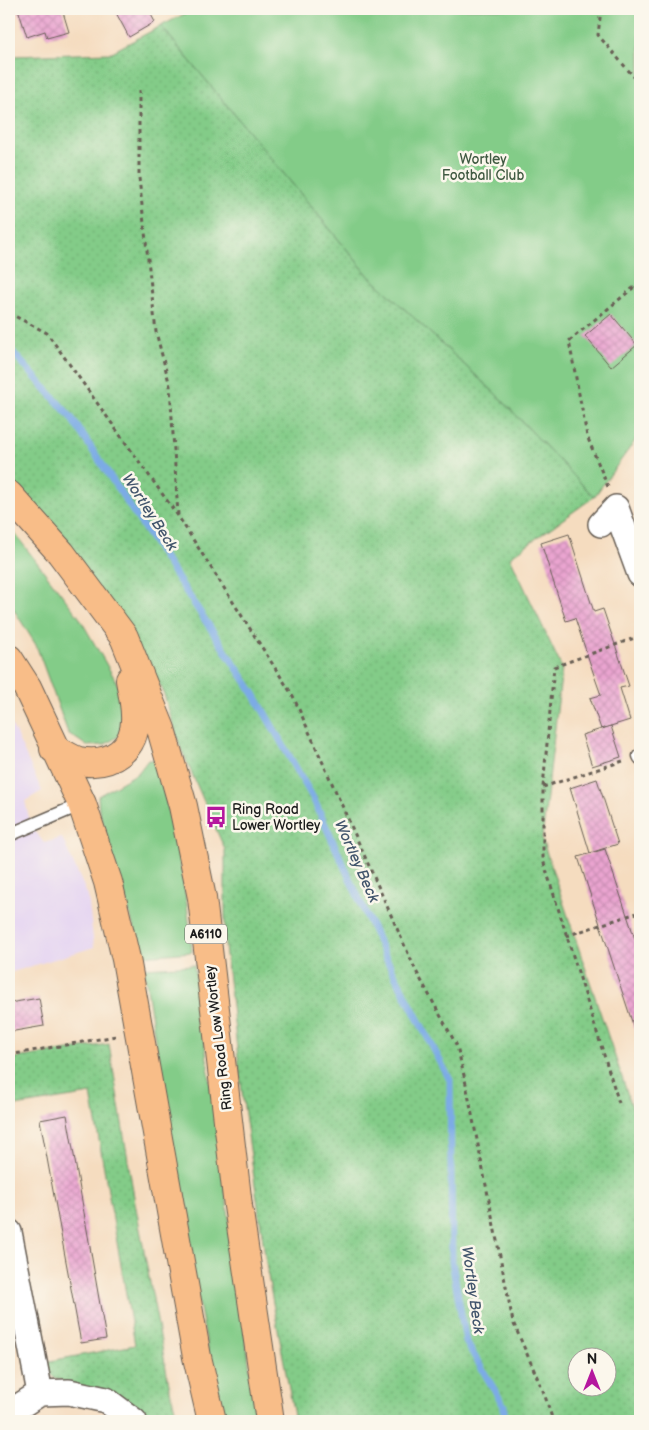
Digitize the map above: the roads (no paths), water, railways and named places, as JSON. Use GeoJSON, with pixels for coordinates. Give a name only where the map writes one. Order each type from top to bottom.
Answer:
{"type":"FeatureCollection","features":[{"type":"Feature","properties":{"kind":"highway","name":"Ring Road Low Wortley"},"geometry":{"type":"LineString","coordinates":[[9,495],[61,553],[124,637],[161,729],[183,806],[202,898],[238,1206],[270,1421]]}},
{"type":"Feature","properties":{"kind":"highway"},"geometry":{"type":"LineString","coordinates":[[54,749],[78,760],[94,762],[114,759],[130,742],[136,717],[124,637]]}},
{"type":"Feature","properties":{"kind":"highway"},"geometry":{"type":"LineString","coordinates":[[9,659],[27,687],[54,749],[82,804],[108,882],[126,959],[196,1357],[212,1421]]}},
{"type":"Feature","properties":{"kind":"street"},"geometry":{"type":"LineString","coordinates":[[609,516],[640,574]]}},
{"type":"Feature","properties":{"kind":"street"},"geometry":{"type":"LineString","coordinates":[[9,1232],[40,1393]]}},
{"type":"Feature","properties":{"kind":"street"},"geometry":{"type":"LineString","coordinates":[[9,1413],[40,1393],[68,1392],[106,1400],[134,1421]]}},
{"type":"Feature","properties":{"kind":"lane"},"geometry":{"type":"LineString","coordinates":[[9,835],[82,804]]}},
{"type":"Feature","properties":{"kind":"waterway","name":"Wortley Beck"},"geometry":{"type":"LineString","coordinates":[[9,348],[70,416],[254,694],[313,798],[386,958],[450,1080],[452,1262],[466,1342],[504,1406],[504,1421]]}},
{"type":"Feature","properties":{"kind":"place","name":"Ring Road Lower Wortley"},"geometry":{"type":"Point","coordinates":[216,817]}},
{"type":"Feature","properties":{"kind":"park label","name":"Wortley Football Club"},"geometry":{"type":"Point","coordinates":[483,168]}}]}
